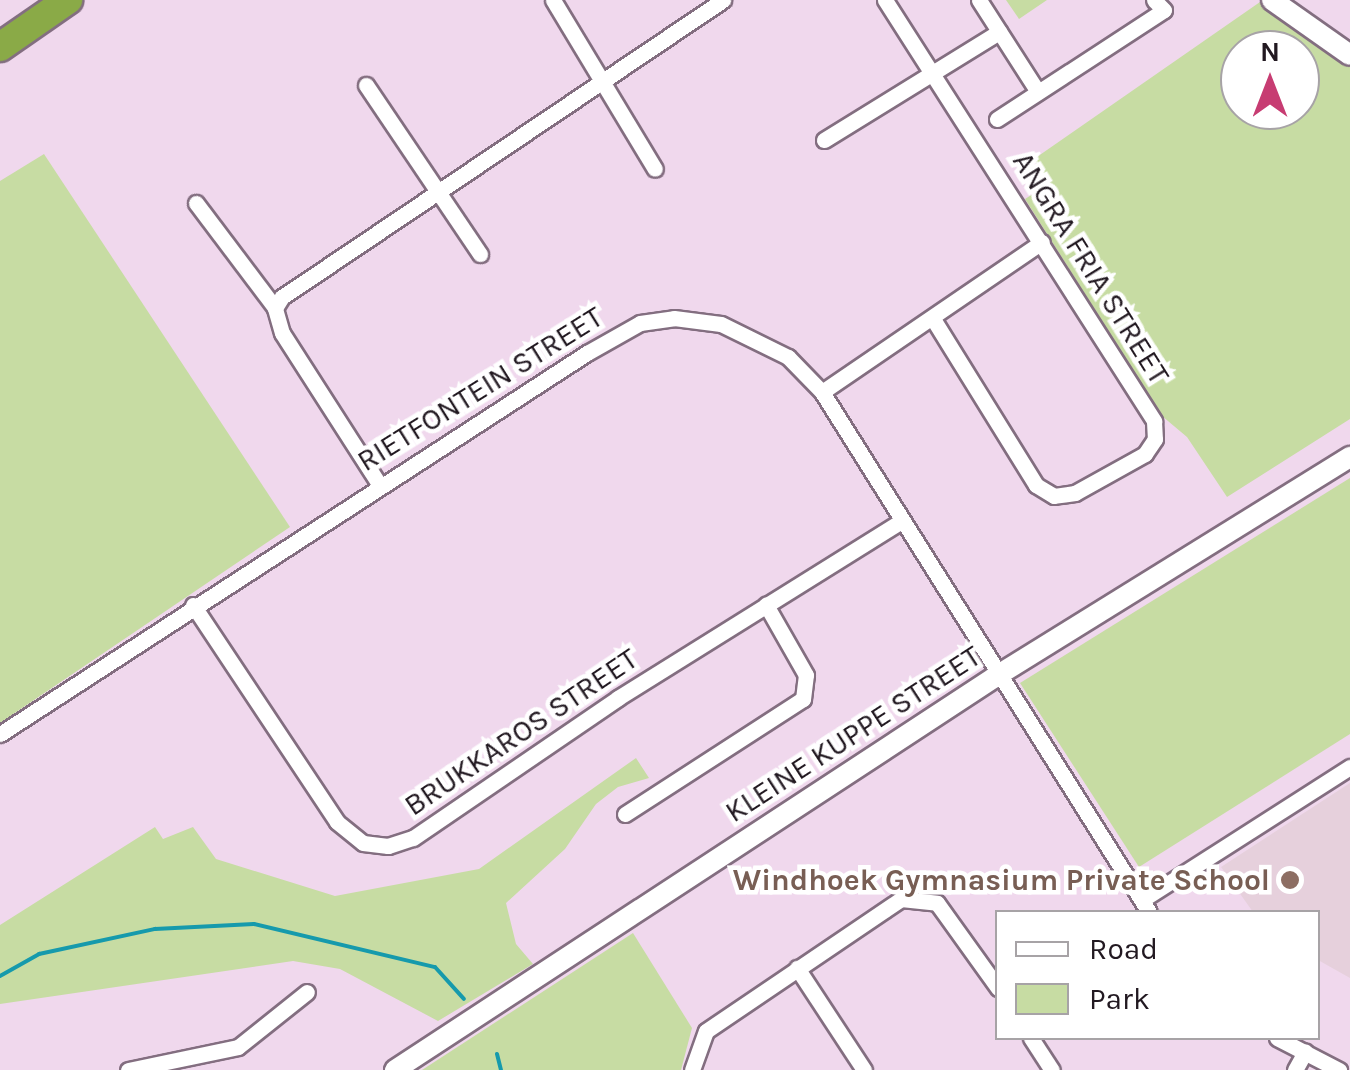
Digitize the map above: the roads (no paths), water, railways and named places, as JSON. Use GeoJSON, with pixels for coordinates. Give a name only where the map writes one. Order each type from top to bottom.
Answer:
{"type":"FeatureCollection","features":[{"type":"Feature","properties":{"kind":"highway"},"geometry":{"type":"LineString","coordinates":[[0,47],[64,5]]}},
{"type":"Feature","properties":{"kind":"street"},"geometry":{"type":"LineString","coordinates":[[553,0],[656,170]]}},
{"type":"Feature","properties":{"kind":"street"},"geometry":{"type":"LineString","coordinates":[[275,308],[288,290],[722,0]]}},
{"type":"Feature","properties":{"kind":"street","name":"ANGRA FRIA STREET"},"geometry":{"type":"LineString","coordinates":[[885,0],[1154,420],[1155,439],[1145,454],[1075,493],[1054,496],[1036,485],[933,319]]}},
{"type":"Feature","properties":{"kind":"street"},"geometry":{"type":"LineString","coordinates":[[979,0],[1038,92]]}},
{"type":"Feature","properties":{"kind":"street"},"geometry":{"type":"LineString","coordinates":[[997,119],[1164,10],[1154,0]]}},
{"type":"Feature","properties":{"kind":"street"},"geometry":{"type":"LineString","coordinates":[[1272,0],[1350,56]]}},
{"type":"Feature","properties":{"kind":"street"},"geometry":{"type":"LineString","coordinates":[[1287,0],[1350,45]]}},
{"type":"Feature","properties":{"kind":"street"},"geometry":{"type":"LineString","coordinates":[[824,140],[999,32]]}},
{"type":"Feature","properties":{"kind":"street"},"geometry":{"type":"LineString","coordinates":[[366,85],[480,254]]}},
{"type":"Feature","properties":{"kind":"street"},"geometry":{"type":"LineString","coordinates":[[196,202],[275,308],[299,362],[379,484]]}},
{"type":"Feature","properties":{"kind":"street"},"geometry":{"type":"LineString","coordinates":[[822,392],[1042,242]]}},
{"type":"Feature","properties":{"kind":"street","name":"RIETFONTEIN STREET"},"geometry":{"type":"LineString","coordinates":[[0,734],[379,484],[640,323],[674,318],[751,334],[788,356],[822,392],[995,676],[1146,906]]}},
{"type":"Feature","properties":{"kind":"street","name":"KLEINE KUPPE STREET"},"geometry":{"type":"LineString","coordinates":[[395,1070],[995,676],[1350,457]]}},
{"type":"Feature","properties":{"kind":"street","name":"BRUKKAROS STREET"},"geometry":{"type":"LineString","coordinates":[[193,606],[338,822],[364,842],[388,846],[413,838],[900,521]]}},
{"type":"Feature","properties":{"kind":"street"},"geometry":{"type":"LineString","coordinates":[[625,814],[803,699],[806,675],[766,605]]}},
{"type":"Feature","properties":{"kind":"street"},"geometry":{"type":"LineString","coordinates":[[1146,906],[1350,767]]}},
{"type":"Feature","properties":{"kind":"street"},"geometry":{"type":"LineString","coordinates":[[692,1070],[706,1031],[884,907],[923,898],[950,916],[995,984]]}},
{"type":"Feature","properties":{"kind":"street"},"geometry":{"type":"LineString","coordinates":[[797,968],[864,1070]]}},
{"type":"Feature","properties":{"kind":"street"},"geometry":{"type":"LineString","coordinates":[[128,1070],[238,1047],[307,992]]}},
{"type":"Feature","properties":{"kind":"street"},"geometry":{"type":"LineString","coordinates":[[1032,1040],[1052,1070]]}},
{"type":"Feature","properties":{"kind":"street"},"geometry":{"type":"LineString","coordinates":[[1281,1040],[1339,1070]]}},
{"type":"Feature","properties":{"kind":"street"},"geometry":{"type":"LineString","coordinates":[[1295,1070],[1305,1052]]}},
{"type":"Feature","properties":{"kind":"waterway"},"geometry":{"type":"LineString","coordinates":[[0,976],[39,954],[155,929],[254,924],[435,967],[464,999]]}},
{"type":"Feature","properties":{"kind":"waterway"},"geometry":{"type":"LineString","coordinates":[[497,1054],[501,1070]]}},
{"type":"Feature","properties":{"kind":"place","name":"Windhoek Gymnasium Private School"},"geometry":{"type":"Point","coordinates":[1290,880]}}]}
